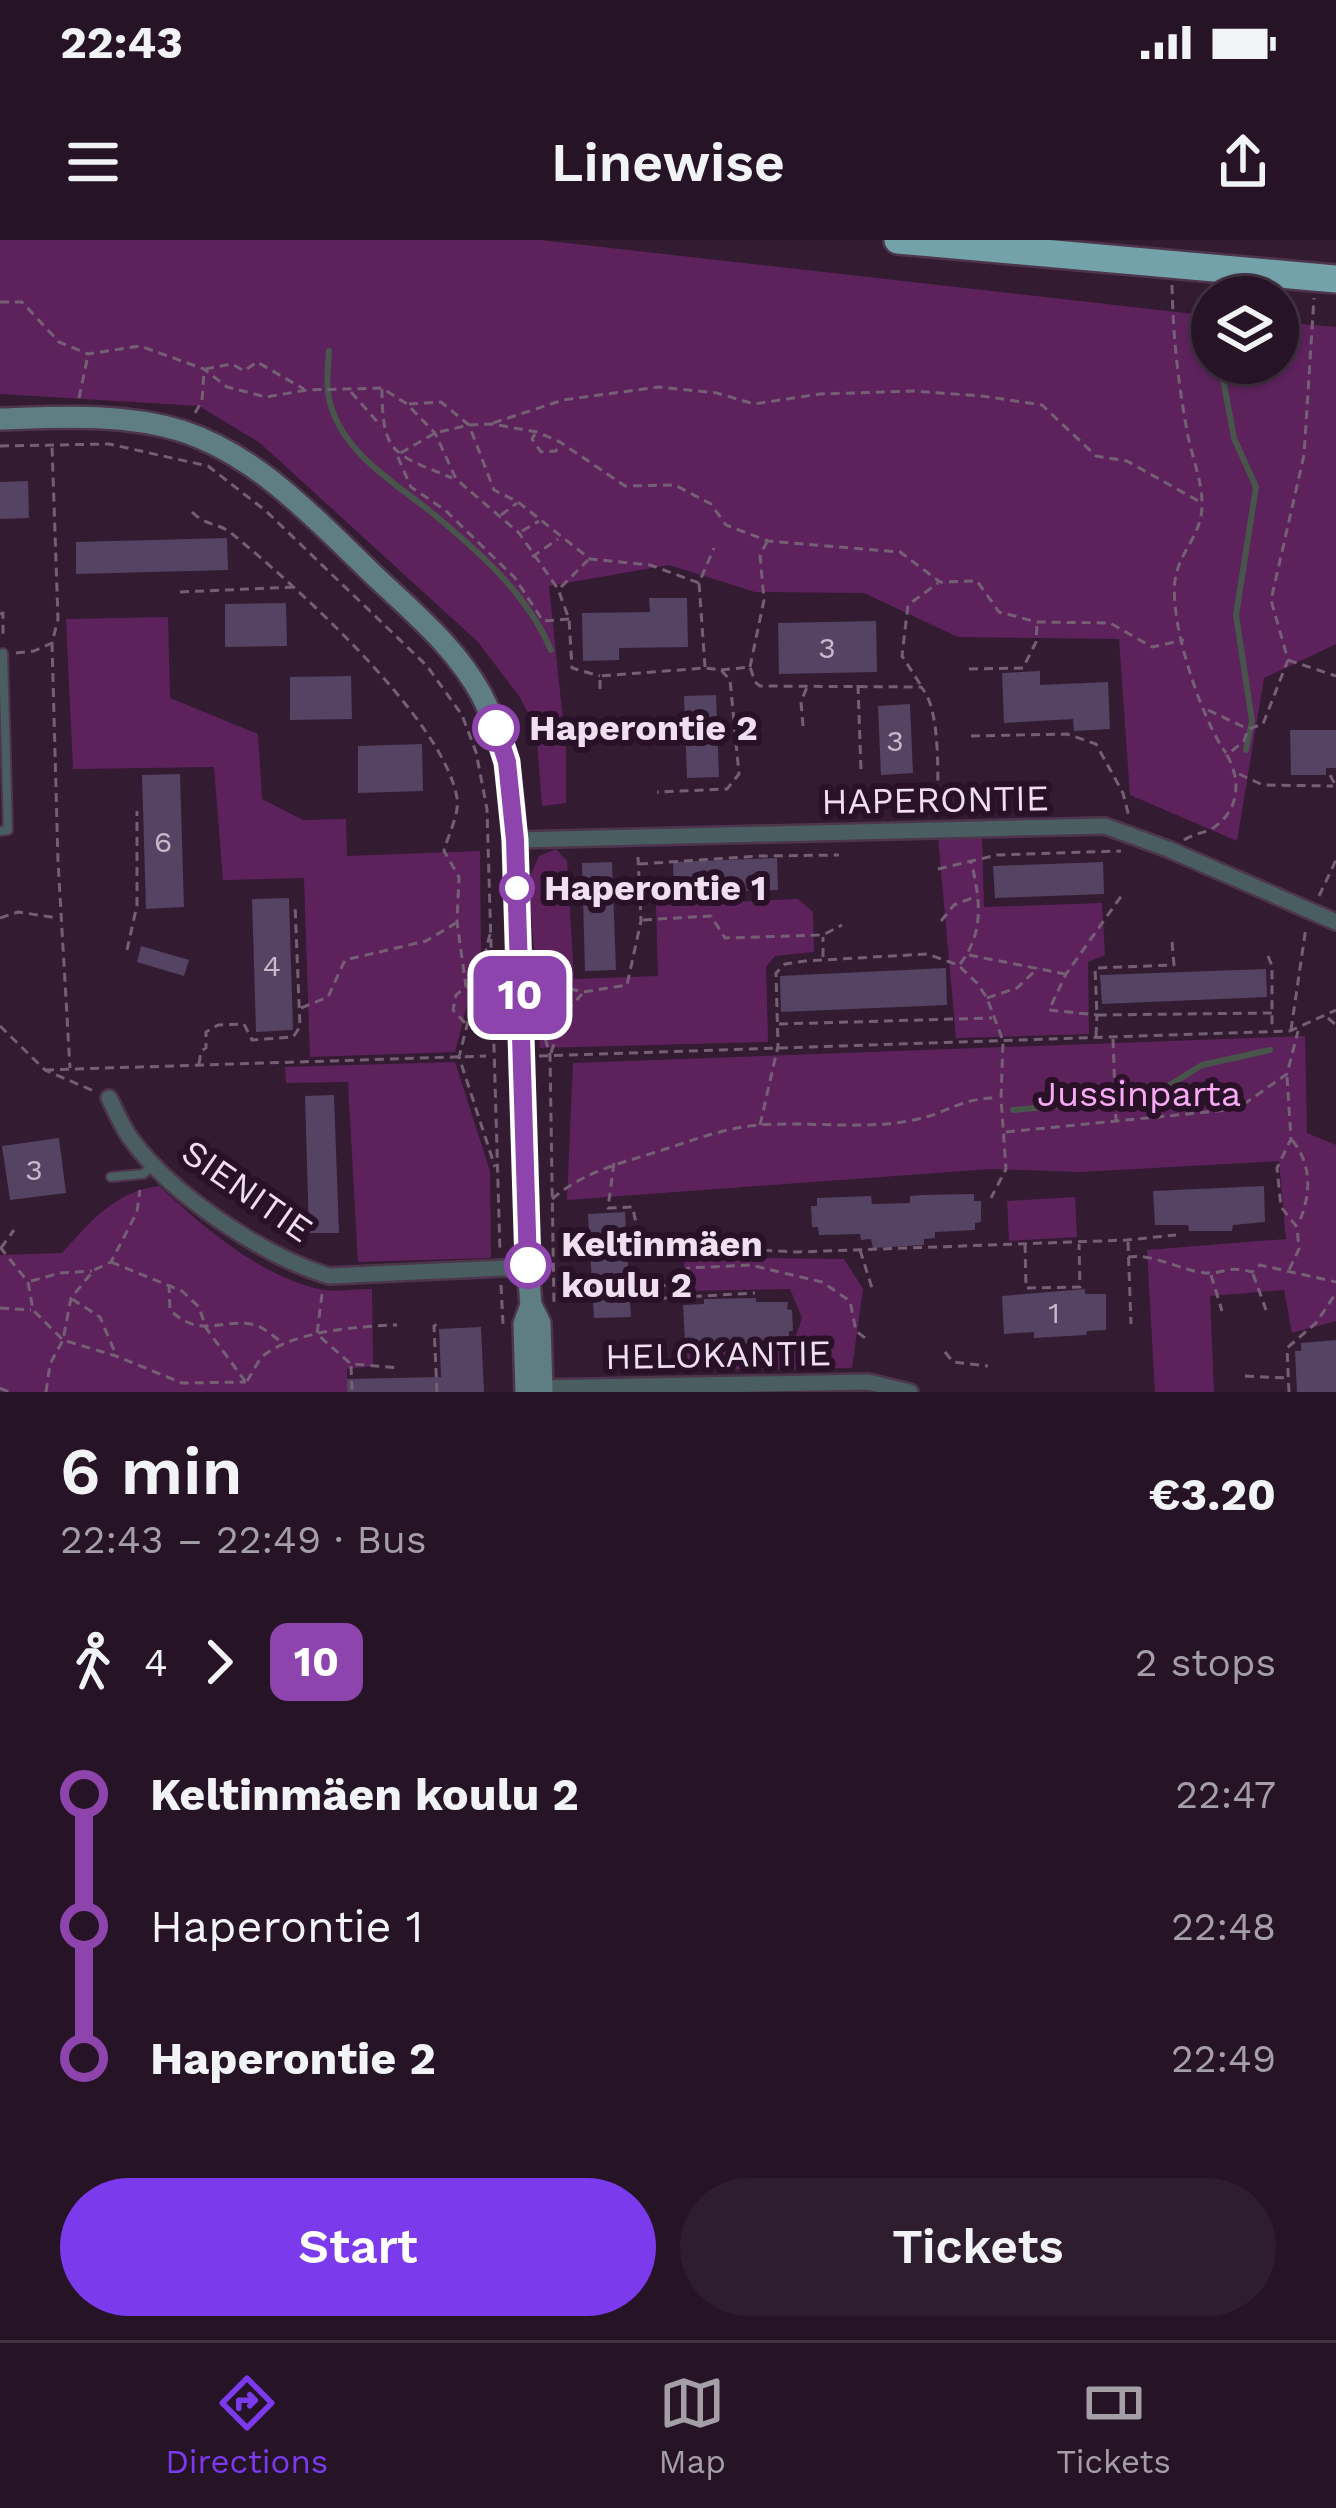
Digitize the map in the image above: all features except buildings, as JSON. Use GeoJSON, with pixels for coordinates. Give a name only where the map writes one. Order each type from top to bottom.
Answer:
{"type":"FeatureCollection","features":[{"type":"Feature","properties":{"kind":"highway"},"geometry":{"type":"LineString","coordinates":[[898,240],[1329,274]]}},
{"type":"Feature","properties":{"kind":"main road"},"geometry":{"type":"LineString","coordinates":[[0,419],[134,421],[184,432],[218,446],[277,484],[416,615],[463,666],[493,719],[507,762],[515,840],[531,1305],[524,1324],[534,1390]]}},
{"type":"Feature","properties":{"kind":"street","name":"HAPERONTIE"},"geometry":{"type":"LineString","coordinates":[[515,840],[1105,826],[1168,848],[1336,922]]}},
{"type":"Feature","properties":{"kind":"street","name":"SIENITIE"},"geometry":{"type":"LineString","coordinates":[[109,1098],[149,1169],[262,1247],[298,1266],[329,1276],[528,1267]]}},
{"type":"Feature","properties":{"kind":"street","name":"HELOKANTIE"},"geometry":{"type":"LineString","coordinates":[[534,1390],[868,1382],[910,1392]]}},
{"type":"Feature","properties":{"kind":"lane"},"geometry":{"type":"LineString","coordinates":[[0,830],[8,830],[3,653]]}},
{"type":"Feature","properties":{"kind":"lane"},"geometry":{"type":"LineString","coordinates":[[111,1177],[149,1169]]}},
{"type":"Feature","properties":{"kind":"path"},"geometry":{"type":"LineString","coordinates":[[1168,848],[1214,828],[1237,797],[1237,773],[1216,740],[1186,672],[1184,640],[1174,608],[1176,572],[1197,535],[1202,503],[1173,357],[1172,264]]}},
{"type":"Feature","properties":{"kind":"path"},"geometry":{"type":"LineString","coordinates":[[1206,709],[1248,729],[1263,724],[1288,660],[1271,600],[1304,455],[1329,274]]}},
{"type":"Feature","properties":{"kind":"path"},"geometry":{"type":"LineString","coordinates":[[0,302],[22,302],[59,342],[88,354],[140,346],[204,369],[226,387],[266,397],[307,390],[382,388],[407,404],[434,433],[456,479],[519,533],[558,589],[568,619],[572,668],[600,676],[750,667]]}},
{"type":"Feature","properties":{"kind":"path"},"geometry":{"type":"LineString","coordinates":[[72,417],[88,354]]}},
{"type":"Feature","properties":{"kind":"path"},"geometry":{"type":"LineString","coordinates":[[204,369],[232,364],[244,370],[257,362],[307,390]]}},
{"type":"Feature","properties":{"kind":"path"},"geometry":{"type":"LineString","coordinates":[[184,432],[202,401],[204,369]]}},
{"type":"Feature","properties":{"kind":"path"},"geometry":{"type":"LineString","coordinates":[[492,424],[562,400],[659,387],[717,393],[754,404],[843,394],[982,396],[1042,406],[1096,456],[1127,461],[1202,503]]}},
{"type":"Feature","properties":{"kind":"path"},"geometry":{"type":"LineString","coordinates":[[382,388],[382,427]]}},
{"type":"Feature","properties":{"kind":"path"},"geometry":{"type":"LineString","coordinates":[[350,391],[382,427],[411,487],[445,510],[515,578],[543,621],[568,619]]}},
{"type":"Feature","properties":{"kind":"path"},"geometry":{"type":"LineString","coordinates":[[407,404],[440,402],[469,425],[494,490],[518,502],[590,559],[650,565],[699,583]]}},
{"type":"Feature","properties":{"kind":"path"},"geometry":{"type":"LineString","coordinates":[[397,454],[434,433],[469,425],[537,432],[625,486],[676,485],[711,504],[726,525],[768,541],[899,552],[940,581],[977,581],[999,612],[1037,622],[1110,623],[1152,646],[1184,640]]}},
{"type":"Feature","properties":{"kind":"path"},"geometry":{"type":"LineString","coordinates":[[537,432],[532,439],[541,452],[556,451],[560,442]]}},
{"type":"Feature","properties":{"kind":"path"},"geometry":{"type":"LineString","coordinates":[[52,443],[58,619],[52,643],[70,1070]]}},
{"type":"Feature","properties":{"kind":"path"},"geometry":{"type":"LineString","coordinates":[[0,446],[109,444],[208,466],[266,511],[427,666],[462,715],[476,752],[487,809],[497,1174],[459,1057],[490,931]]}},
{"type":"Feature","properties":{"kind":"path"},"geometry":{"type":"LineString","coordinates":[[397,454],[456,479]]}},
{"type":"Feature","properties":{"kind":"path"},"geometry":{"type":"LineString","coordinates":[[477,501],[494,490]]}},
{"type":"Feature","properties":{"kind":"path"},"geometry":{"type":"LineString","coordinates":[[501,514],[518,502]]}},
{"type":"Feature","properties":{"kind":"path"},"geometry":{"type":"LineString","coordinates":[[192,512],[204,524],[224,527],[296,587],[424,729],[451,778],[458,802],[443,851],[459,877],[458,922],[466,987],[456,995],[453,1010],[467,1024]]}},
{"type":"Feature","properties":{"kind":"path"},"geometry":{"type":"LineString","coordinates":[[519,533],[541,520]]}},
{"type":"Feature","properties":{"kind":"path"},"geometry":{"type":"LineString","coordinates":[[532,556],[559,538]]}},
{"type":"Feature","properties":{"kind":"path"},"geometry":{"type":"LineString","coordinates":[[768,541],[760,555],[764,600],[750,667],[754,682],[760,686],[921,686]]}},
{"type":"Feature","properties":{"kind":"path"},"geometry":{"type":"LineString","coordinates":[[705,668],[699,583],[714,548]]}},
{"type":"Feature","properties":{"kind":"path"},"geometry":{"type":"LineString","coordinates":[[558,589],[590,559]]}},
{"type":"Feature","properties":{"kind":"path"},"geometry":{"type":"LineString","coordinates":[[938,815],[931,699],[902,656],[908,605],[940,581]]}},
{"type":"Feature","properties":{"kind":"path"},"geometry":{"type":"LineString","coordinates":[[180,592],[296,587]]}},
{"type":"Feature","properties":{"kind":"path"},"geometry":{"type":"LineString","coordinates":[[0,614],[3,653],[34,651],[52,643]]}},
{"type":"Feature","properties":{"kind":"path"},"geometry":{"type":"LineString","coordinates":[[969,669],[1023,668],[1036,642],[1037,622]]}},
{"type":"Feature","properties":{"kind":"path"},"geometry":{"type":"LineString","coordinates":[[1288,660],[1336,676]]}},
{"type":"Feature","properties":{"kind":"path"},"geometry":{"type":"LineString","coordinates":[[657,793],[727,789],[735,782],[739,774],[733,689],[722,670]]}},
{"type":"Feature","properties":{"kind":"path"},"geometry":{"type":"LineString","coordinates":[[600,676],[600,689]]}},
{"type":"Feature","properties":{"kind":"path"},"geometry":{"type":"LineString","coordinates":[[858,685],[861,771]]}},
{"type":"Feature","properties":{"kind":"path"},"geometry":{"type":"LineString","coordinates":[[803,726],[800,702],[808,686]]}},
{"type":"Feature","properties":{"kind":"path"},"geometry":{"type":"LineString","coordinates":[[1227,755],[1244,741],[1248,729]]}},
{"type":"Feature","properties":{"kind":"path"},"geometry":{"type":"LineString","coordinates":[[971,736],[1066,734],[1096,743],[1123,793],[1131,823]]}},
{"type":"Feature","properties":{"kind":"path"},"geometry":{"type":"LineString","coordinates":[[1237,773],[1263,784],[1334,786],[1330,775]]}},
{"type":"Feature","properties":{"kind":"path"},"geometry":{"type":"LineString","coordinates":[[127,950],[137,905],[137,811]]}},
{"type":"Feature","properties":{"kind":"path"},"geometry":{"type":"LineString","coordinates":[[520,988],[554,985],[584,992],[627,985],[641,921],[635,837]]}},
{"type":"Feature","properties":{"kind":"path"},"geometry":{"type":"LineString","coordinates":[[938,869],[1066,850],[1135,850]]}},
{"type":"Feature","properties":{"kind":"path"},"geometry":{"type":"LineString","coordinates":[[639,864],[839,855]]}},
{"type":"Feature","properties":{"kind":"path"},"geometry":{"type":"LineString","coordinates":[[1290,1031],[1295,976],[1312,912],[1336,860]]}},
{"type":"Feature","properties":{"kind":"path"},"geometry":{"type":"LineString","coordinates":[[958,965],[979,925],[979,895],[971,861]]}},
{"type":"Feature","properties":{"kind":"path"},"geometry":{"type":"LineString","coordinates":[[941,921],[954,905],[979,895]]}},
{"type":"Feature","properties":{"kind":"path"},"geometry":{"type":"LineString","coordinates":[[1122,895],[1066,974],[1048,1010],[1097,1015],[1272,1013]]}},
{"type":"Feature","properties":{"kind":"path"},"geometry":{"type":"LineString","coordinates":[[207,1065],[206,1032],[218,1025],[244,1024],[252,1040],[292,1037],[300,1028],[295,905]]}},
{"type":"Feature","properties":{"kind":"path"},"geometry":{"type":"LineString","coordinates":[[0,918],[18,912],[60,918]]}},
{"type":"Feature","properties":{"kind":"path"},"geometry":{"type":"LineString","coordinates":[[641,921],[711,916],[724,938],[824,935],[842,925]]}},
{"type":"Feature","properties":{"kind":"path"},"geometry":{"type":"LineString","coordinates":[[299,1009],[328,997],[345,960],[425,941],[458,922]]}},
{"type":"Feature","properties":{"kind":"path"},"geometry":{"type":"LineString","coordinates":[[824,935],[824,960]]}},
{"type":"Feature","properties":{"kind":"path"},"geometry":{"type":"LineString","coordinates":[[1095,1038],[1095,968],[1174,965],[1172,942]]}},
{"type":"Feature","properties":{"kind":"path"},"geometry":{"type":"LineString","coordinates":[[760,1125],[778,1046],[776,973],[785,964],[927,954],[958,965],[987,998],[1004,1041],[1001,1098],[1006,1169],[991,1198]]}},
{"type":"Feature","properties":{"kind":"path"},"geometry":{"type":"LineString","coordinates":[[967,954],[1066,974]]}},
{"type":"Feature","properties":{"kind":"path"},"geometry":{"type":"LineString","coordinates":[[1268,956],[1272,1032]]}},
{"type":"Feature","properties":{"kind":"path"},"geometry":{"type":"LineString","coordinates":[[987,998],[1017,988],[1040,966]]}},
{"type":"Feature","properties":{"kind":"path"},"geometry":{"type":"LineString","coordinates":[[554,1308],[550,1055],[563,1015],[584,992]]}},
{"type":"Feature","properties":{"kind":"path"},"geometry":{"type":"LineString","coordinates":[[536,1056],[1290,1031],[1336,1010]]}},
{"type":"Feature","properties":{"kind":"path"},"geometry":{"type":"LineString","coordinates":[[1327,1017],[1336,1025]]}},
{"type":"Feature","properties":{"kind":"path"},"geometry":{"type":"LineString","coordinates":[[777,1024],[994,1018]]}},
{"type":"Feature","properties":{"kind":"path"},"geometry":{"type":"LineString","coordinates":[[0,1026],[45,1070],[109,1098]]}},
{"type":"Feature","properties":{"kind":"path"},"geometry":{"type":"LineString","coordinates":[[1298,1030],[1287,1074],[1291,1139],[1277,1168],[1281,1208],[1298,1227]]}},
{"type":"Feature","properties":{"kind":"path"},"geometry":{"type":"LineString","coordinates":[[1113,1038],[1116,1123]]}},
{"type":"Feature","properties":{"kind":"path"},"geometry":{"type":"LineString","coordinates":[[199,1066],[206,1048]]}},
{"type":"Feature","properties":{"kind":"path"},"geometry":{"type":"LineString","coordinates":[[45,1070],[486,1056]]}},
{"type":"Feature","properties":{"kind":"path"},"geometry":{"type":"LineString","coordinates":[[1004,1132],[1237,1109],[1287,1074]]}},
{"type":"Feature","properties":{"kind":"path"},"geometry":{"type":"LineString","coordinates":[[552,1199],[574,1181],[614,1162],[655,1153],[699,1135],[760,1125],[854,1126],[921,1119],[950,1105],[1001,1098]]}},
{"type":"Feature","properties":{"kind":"path"},"geometry":{"type":"LineString","coordinates":[[1288,1274],[1299,1249],[1298,1227],[1308,1202],[1307,1159],[1291,1139]]}},
{"type":"Feature","properties":{"kind":"path"},"geometry":{"type":"LineString","coordinates":[[614,1162],[608,1208],[633,1207],[635,1232],[643,1241],[646,1257],[715,1248],[860,1250],[1176,1235]]}},
{"type":"Feature","properties":{"kind":"path"},"geometry":{"type":"LineString","coordinates":[[28,1282],[94,1270],[112,1262],[137,1212],[149,1169]]}},
{"type":"Feature","properties":{"kind":"path"},"geometry":{"type":"LineString","coordinates":[[14,1230],[1,1247],[28,1282],[33,1310],[63,1340],[182,1382],[246,1382]]}},
{"type":"Feature","properties":{"kind":"path"},"geometry":{"type":"LineString","coordinates":[[1127,1240],[1131,1324]]}},
{"type":"Feature","properties":{"kind":"path"},"geometry":{"type":"LineString","coordinates":[[1025,1244],[1026,1288],[1080,1287],[1079,1242]]}},
{"type":"Feature","properties":{"kind":"path"},"geometry":{"type":"LineString","coordinates":[[860,1250],[872,1288]]}},
{"type":"Feature","properties":{"kind":"path"},"geometry":{"type":"LineString","coordinates":[[1128,1257],[1139,1255],[1211,1274],[1232,1267],[1252,1272]]}},
{"type":"Feature","properties":{"kind":"path"},"geometry":{"type":"LineString","coordinates":[[0,1257],[8,1256]]}},
{"type":"Feature","properties":{"kind":"path"},"geometry":{"type":"LineString","coordinates":[[112,1262],[169,1284],[199,1307],[206,1328],[246,1382]]}},
{"type":"Feature","properties":{"kind":"path"},"geometry":{"type":"LineString","coordinates":[[755,1293],[646,1299],[688,1268],[750,1265],[822,1282],[850,1301],[856,1331],[869,1341]]}},
{"type":"Feature","properties":{"kind":"path"},"geometry":{"type":"LineString","coordinates":[[1252,1272],[1260,1265],[1336,1282]]}},
{"type":"Feature","properties":{"kind":"path"},"geometry":{"type":"LineString","coordinates":[[46,1392],[71,1298],[94,1270]]}},
{"type":"Feature","properties":{"kind":"path"},"geometry":{"type":"LineString","coordinates":[[1252,1272],[1266,1310]]}},
{"type":"Feature","properties":{"kind":"path"},"geometry":{"type":"LineString","coordinates":[[1211,1274],[1222,1311]]}},
{"type":"Feature","properties":{"kind":"path"},"geometry":{"type":"LineString","coordinates":[[317,1334],[329,1276]]}},
{"type":"Feature","properties":{"kind":"path"},"geometry":{"type":"LineString","coordinates":[[169,1284],[170,1310],[182,1322],[206,1328],[254,1324],[285,1345]]}},
{"type":"Feature","properties":{"kind":"path"},"geometry":{"type":"LineString","coordinates":[[1289,1392],[1287,1348],[1316,1323],[1336,1293]]}},
{"type":"Feature","properties":{"kind":"path"},"geometry":{"type":"LineString","coordinates":[[71,1298],[100,1317],[116,1356]]}},
{"type":"Feature","properties":{"kind":"path"},"geometry":{"type":"LineString","coordinates":[[1333,1302],[1336,1309]]}},
{"type":"Feature","properties":{"kind":"path"},"geometry":{"type":"LineString","coordinates":[[0,1308],[33,1310]]}},
{"type":"Feature","properties":{"kind":"path"},"geometry":{"type":"LineString","coordinates":[[437,1392],[434,1326],[441,1322]]}},
{"type":"Feature","properties":{"kind":"path"},"geometry":{"type":"LineString","coordinates":[[246,1382],[263,1357],[285,1345],[317,1334],[397,1324]]}},
{"type":"Feature","properties":{"kind":"path"},"geometry":{"type":"LineString","coordinates":[[317,1334],[351,1364],[399,1369]]}},
{"type":"Feature","properties":{"kind":"path"},"geometry":{"type":"LineString","coordinates":[[945,1352],[953,1362],[988,1366]]}},
{"type":"Feature","properties":{"kind":"path"},"geometry":{"type":"LineString","coordinates":[[351,1364],[352,1392]]}},
{"type":"Feature","properties":{"kind":"path"},"geometry":{"type":"LineString","coordinates":[[426,1375],[436,1374]]}},
{"type":"Feature","properties":{"kind":"path"},"geometry":{"type":"LineString","coordinates":[[1245,1376],[1289,1378]]}},
{"type":"Feature","properties":{"kind":"path"},"geometry":{"type":"LineString","coordinates":[[0,1388],[9,1392]]}},
{"type":"Feature","properties":{"kind":"green space"},"geometry":{"type":"Polygon","coordinates":[[[0,240],[540,240],[1191,314],[1191,384],[1299,384],[1299,324],[1336,327],[1336,644],[1264,678],[1237,841],[1130,795],[1119,639],[958,637],[864,593],[755,592],[669,565],[549,586],[566,749],[566,803],[542,806],[536,727],[478,642],[260,443],[199,406],[0,394],[0,240]]]}},
{"type":"Feature","properties":{"kind":"green space"},"geometry":{"type":"Polygon","coordinates":[[[168,617],[170,698],[258,734],[262,799],[303,820],[346,819],[347,856],[480,851],[481,953],[455,1052],[310,1057],[304,878],[223,880],[214,767],[73,769],[66,619],[168,617]]]}},
{"type":"Feature","properties":{"kind":"green space"},"geometry":{"type":"Polygon","coordinates":[[[982,835],[984,907],[1102,903],[1105,955],[1088,962],[1089,1034],[956,1038],[938,837],[982,835]]]}},
{"type":"Feature","properties":{"kind":"green space"},"geometry":{"type":"Polygon","coordinates":[[[556,849],[567,861],[574,979],[658,976],[656,905],[798,899],[813,912],[814,952],[775,956],[766,967],[768,1042],[540,1048],[529,878],[539,856],[556,849]]]}},
{"type":"Feature","properties":{"kind":"green space","name":"Jussinparta"},"geometry":{"type":"Polygon","coordinates":[[[1305,1036],[1307,1133],[1336,1145],[1336,1321],[1292,1333],[1284,1290],[1210,1296],[1214,1392],[1155,1392],[1147,1250],[1286,1239],[1279,1161],[1080,1172],[990,1169],[567,1200],[573,1063],[1305,1036]]]}},
{"type":"Feature","properties":{"kind":"green space"},"geometry":{"type":"Polygon","coordinates":[[[455,1062],[490,1171],[491,1258],[358,1262],[348,1082],[286,1083],[285,1067],[455,1062]]]}},
{"type":"Feature","properties":{"kind":"green space"},"geometry":{"type":"Polygon","coordinates":[[[159,1186],[214,1234],[279,1275],[325,1290],[372,1289],[373,1366],[347,1369],[347,1392],[0,1392],[0,1255],[62,1253],[116,1201],[159,1186]]]}},
{"type":"Feature","properties":{"kind":"green space"},"geometry":{"type":"Polygon","coordinates":[[[1075,1197],[1077,1237],[1009,1241],[1007,1201],[1075,1197]]]}},
{"type":"Feature","properties":{"kind":"green space"},"geometry":{"type":"Polygon","coordinates":[[[684,1257],[844,1259],[863,1289],[852,1368],[690,1370],[687,1354],[792,1347],[802,1318],[790,1289],[685,1291],[684,1257]]]}},
{"type":"Feature","properties":{"kind":"waterway"},"geometry":{"type":"LineString","coordinates":[[329,351],[329,399],[347,439],[372,466],[500,574],[529,610],[551,650]]}},
{"type":"Feature","properties":{"kind":"waterway"},"geometry":{"type":"LineString","coordinates":[[1224,384],[1234,438],[1256,487],[1236,615],[1252,721],[1246,750]]}},
{"type":"Feature","properties":{"kind":"waterway"},"geometry":{"type":"LineString","coordinates":[[1013,1110],[1149,1098],[1202,1065],[1270,1050]]}},
{"type":"Feature","properties":{"kind":"bus line","name":"10"},"geometry":{"type":"LineString","coordinates":[[496,728],[507,762],[515,840],[528,1265]]}},
{"type":"Feature","properties":{"kind":"place","name":"Haperontie 2"},"geometry":{"type":"Point","coordinates":[496,728]}},
{"type":"Feature","properties":{"kind":"place","name":"Haperontie 1"},"geometry":{"type":"Point","coordinates":[517,888]}},
{"type":"Feature","properties":{"kind":"place","name":"Keltinmäen koulu 2"},"geometry":{"type":"Point","coordinates":[528,1265]}}]}
